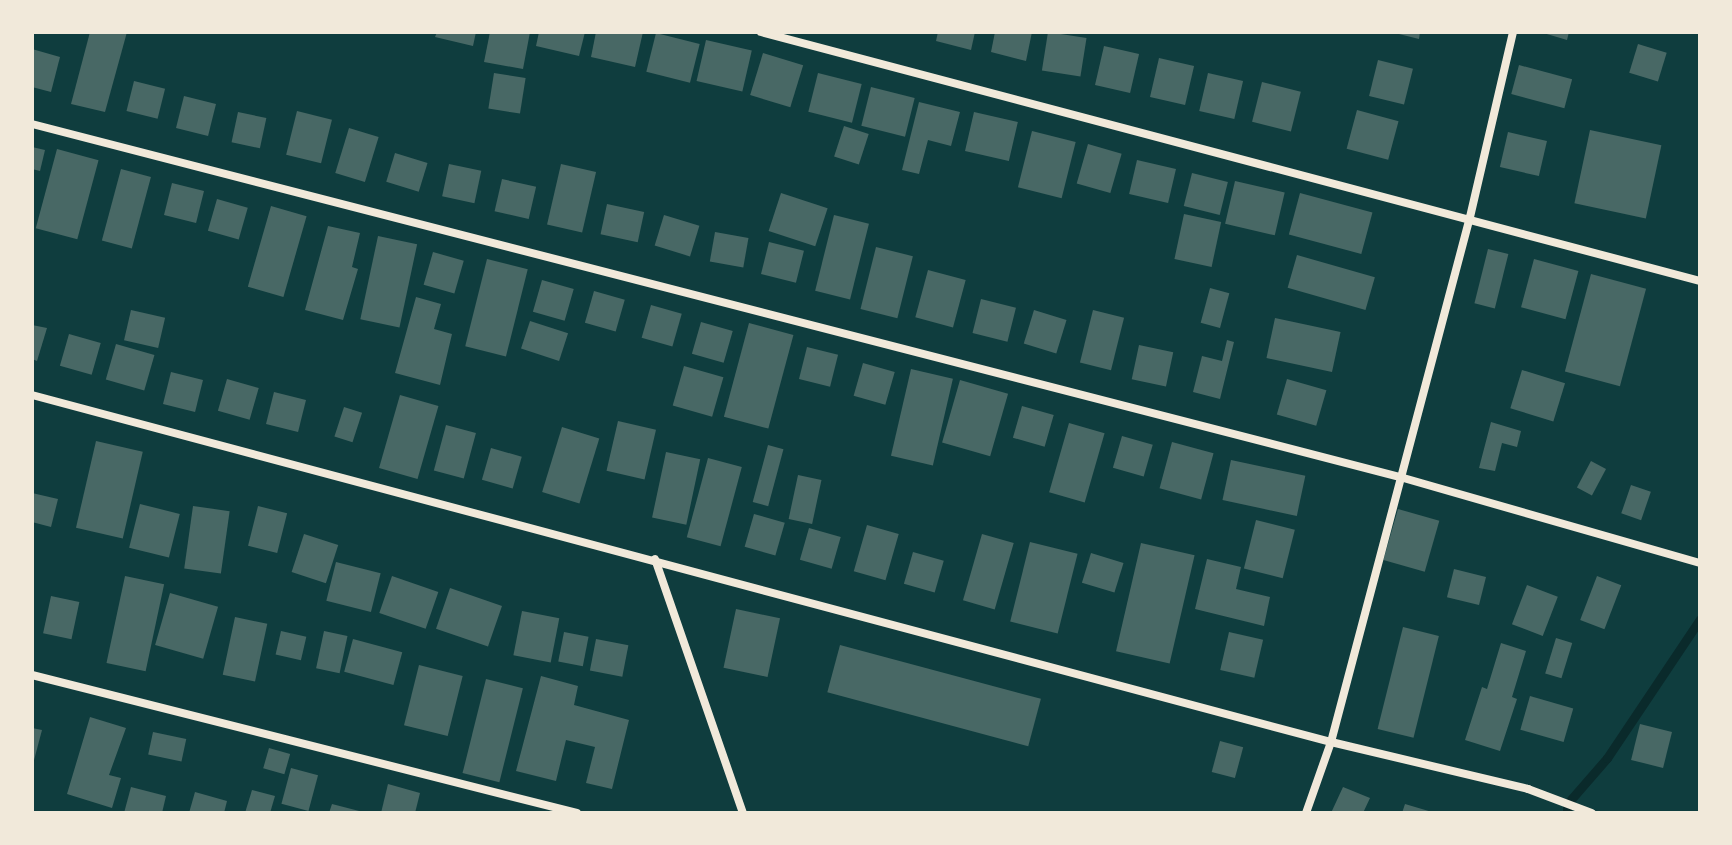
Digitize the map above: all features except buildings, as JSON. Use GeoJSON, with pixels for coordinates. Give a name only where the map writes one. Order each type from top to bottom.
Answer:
{"type":"FeatureCollection","features":[{"type":"Feature","properties":{"kind":"street"},"geometry":{"type":"LineString","coordinates":[[761,32],[1470,217],[1700,281]]}},
{"type":"Feature","properties":{"kind":"street"},"geometry":{"type":"LineString","coordinates":[[1306,813],[1331,742],[1470,217],[1513,32]]}},
{"type":"Feature","properties":{"kind":"street"},"geometry":{"type":"LineString","coordinates":[[32,124],[1400,477],[1700,563]]}},
{"type":"Feature","properties":{"kind":"street"},"geometry":{"type":"LineString","coordinates":[[32,395],[1331,742],[1528,789],[1592,813]]}},
{"type":"Feature","properties":{"kind":"street"},"geometry":{"type":"LineString","coordinates":[[655,559],[743,813]]}},
{"type":"Feature","properties":{"kind":"street"},"geometry":{"type":"LineString","coordinates":[[32,675],[577,813]]}},
{"type":"Feature","properties":{"kind":"waterway"},"geometry":{"type":"LineString","coordinates":[[1567,813],[1567,804],[1607,758],[1700,619]]}}]}
